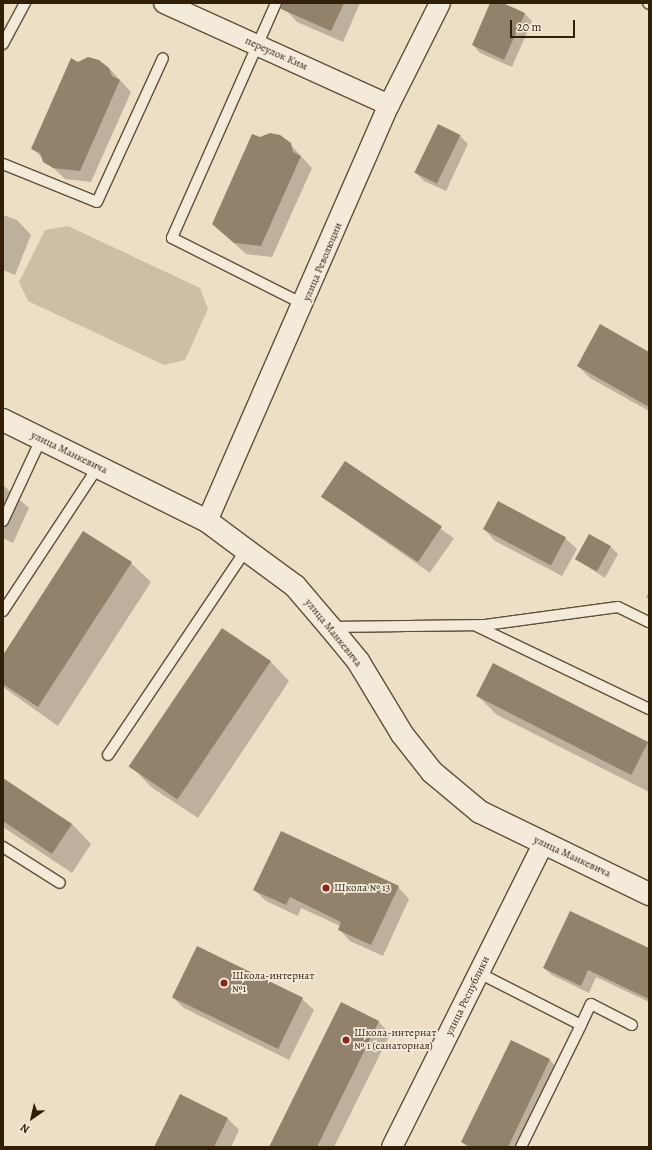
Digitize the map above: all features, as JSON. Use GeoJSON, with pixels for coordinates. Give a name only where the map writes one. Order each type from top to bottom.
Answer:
{"type":"FeatureCollection","features":[{"type":"Feature","properties":{"kind":"street","name":"переулок Ким"},"geometry":{"type":"LineString","coordinates":[[164,3],[389,104]]}},
{"type":"Feature","properties":{"kind":"street","name":"улица Революции"},"geometry":{"type":"LineString","coordinates":[[207,521],[305,305],[389,104],[440,3]]}},
{"type":"Feature","properties":{"kind":"street","name":"улица Манкевича"},"geometry":{"type":"LineString","coordinates":[[3,420],[207,521],[295,586],[358,661],[402,734],[432,772],[480,812],[543,844],[649,894]]}},
{"type":"Feature","properties":{"kind":"street","name":"улица Республики"},"geometry":{"type":"LineString","coordinates":[[392,1147],[543,844]]}},
{"type":"Feature","properties":{"kind":"lane"},"geometry":{"type":"LineString","coordinates":[[3,44],[25,3]]}},
{"type":"Feature","properties":{"kind":"lane"},"geometry":{"type":"LineString","coordinates":[[276,3],[172,238],[305,305]]}},
{"type":"Feature","properties":{"kind":"lane"},"geometry":{"type":"LineString","coordinates":[[3,164],[97,202],[163,58]]}},
{"type":"Feature","properties":{"kind":"lane"},"geometry":{"type":"LineString","coordinates":[[3,521],[41,439]]}},
{"type":"Feature","properties":{"kind":"lane"},"geometry":{"type":"LineString","coordinates":[[3,611],[98,467]]}},
{"type":"Feature","properties":{"kind":"lane"},"geometry":{"type":"LineString","coordinates":[[108,755],[246,550]]}},
{"type":"Feature","properties":{"kind":"lane"},"geometry":{"type":"LineString","coordinates":[[330,627],[474,625],[618,607],[649,622]]}},
{"type":"Feature","properties":{"kind":"lane"},"geometry":{"type":"LineString","coordinates":[[474,625],[649,709]]}},
{"type":"Feature","properties":{"kind":"lane"},"geometry":{"type":"LineString","coordinates":[[3,847],[60,884]]}},
{"type":"Feature","properties":{"kind":"lane"},"geometry":{"type":"LineString","coordinates":[[479,973],[581,1025]]}},
{"type":"Feature","properties":{"kind":"lane"},"geometry":{"type":"LineString","coordinates":[[521,1147],[591,1004],[632,1025]]}},
{"type":"Feature","properties":{"kind":"shaded area"},"geometry":{"type":"Polygon","coordinates":[[[68,226],[200,288],[208,309],[185,360],[164,365],[28,301],[19,282],[45,230],[68,226]]]}},
{"type":"Feature","properties":{"kind":"building"},"geometry":{"type":"Polygon","coordinates":[[[282,3],[344,3],[331,31],[281,9],[282,3]]]}},
{"type":"Feature","properties":{"kind":"building"},"geometry":{"type":"Polygon","coordinates":[[[490,3],[503,3],[525,13],[504,60],[472,45],[490,3]]]}},
{"type":"Feature","properties":{"kind":"building"},"geometry":{"type":"Polygon","coordinates":[[[88,57],[99,60],[109,68],[112,76],[120,80],[80,171],[53,168],[43,162],[40,153],[31,149],[71,58],[78,62],[88,57]]]}},
{"type":"Feature","properties":{"kind":"building"},"geometry":{"type":"Polygon","coordinates":[[[438,124],[460,135],[437,183],[414,173],[438,124]]]}},
{"type":"Feature","properties":{"kind":"building"},"geometry":{"type":"Polygon","coordinates":[[[270,133],[280,135],[291,143],[293,152],[301,156],[261,246],[234,243],[212,224],[252,134],[260,137],[270,133]]]}},
{"type":"Feature","properties":{"kind":"building"},"geometry":{"type":"Polygon","coordinates":[[[600,324],[649,352],[649,407],[577,366],[600,324]]]}},
{"type":"Feature","properties":{"kind":"building"},"geometry":{"type":"Polygon","coordinates":[[[345,461],[442,526],[418,562],[321,497],[345,461]]]}},
{"type":"Feature","properties":{"kind":"building"},"geometry":{"type":"Polygon","coordinates":[[[498,501],[566,537],[551,565],[483,529],[498,501]]]}},
{"type":"Feature","properties":{"kind":"building"},"geometry":{"type":"Polygon","coordinates":[[[83,531],[132,562],[38,707],[3,684],[3,655],[83,531]]]}},
{"type":"Feature","properties":{"kind":"building"},"geometry":{"type":"Polygon","coordinates":[[[589,534],[611,546],[597,571],[575,559],[589,534]]]}},
{"type":"Feature","properties":{"kind":"building"},"geometry":{"type":"Polygon","coordinates":[[[222,628],[271,661],[178,799],[129,766],[222,628]]]}},
{"type":"Feature","properties":{"kind":"building"},"geometry":{"type":"Polygon","coordinates":[[[493,663],[648,742],[631,775],[476,696],[493,663]]]}},
{"type":"Feature","properties":{"kind":"building"},"geometry":{"type":"Polygon","coordinates":[[[3,778],[72,824],[52,854],[3,821],[3,778]]]}},
{"type":"Feature","properties":{"kind":"building","name":"Школа № 13"},"geometry":{"type":"Polygon","coordinates":[[[281,831],[399,886],[371,945],[338,930],[341,922],[290,897],[286,905],[253,890],[281,831]]]}},
{"type":"Feature","properties":{"kind":"building"},"geometry":{"type":"Polygon","coordinates":[[[570,911],[649,948],[649,999],[588,970],[581,986],[543,968],[570,911]]]}},
{"type":"Feature","properties":{"kind":"building"},"geometry":{"type":"Polygon","coordinates":[[[197,946],[303,998],[278,1049],[172,997],[197,946]]]}},
{"type":"Feature","properties":{"kind":"building"},"geometry":{"type":"Polygon","coordinates":[[[341,1002],[379,1021],[317,1147],[269,1147],[341,1002]]]}},
{"type":"Feature","properties":{"kind":"building"},"geometry":{"type":"Polygon","coordinates":[[[511,1040],[550,1059],[508,1147],[471,1147],[461,1142],[511,1040]]]}},
{"type":"Feature","properties":{"kind":"building"},"geometry":{"type":"Polygon","coordinates":[[[180,1094],[228,1118],[214,1147],[154,1147],[180,1094]]]}},
{"type":"Feature","properties":{"kind":"place","name":"Школа № 13"},"geometry":{"type":"Point","coordinates":[326,888]}},
{"type":"Feature","properties":{"kind":"place","name":"Школа-интернат №1"},"geometry":{"type":"Point","coordinates":[224,983]}},
{"type":"Feature","properties":{"kind":"place","name":"Школа-интернат № 1 (санаторная)"},"geometry":{"type":"Point","coordinates":[346,1040]}}]}
